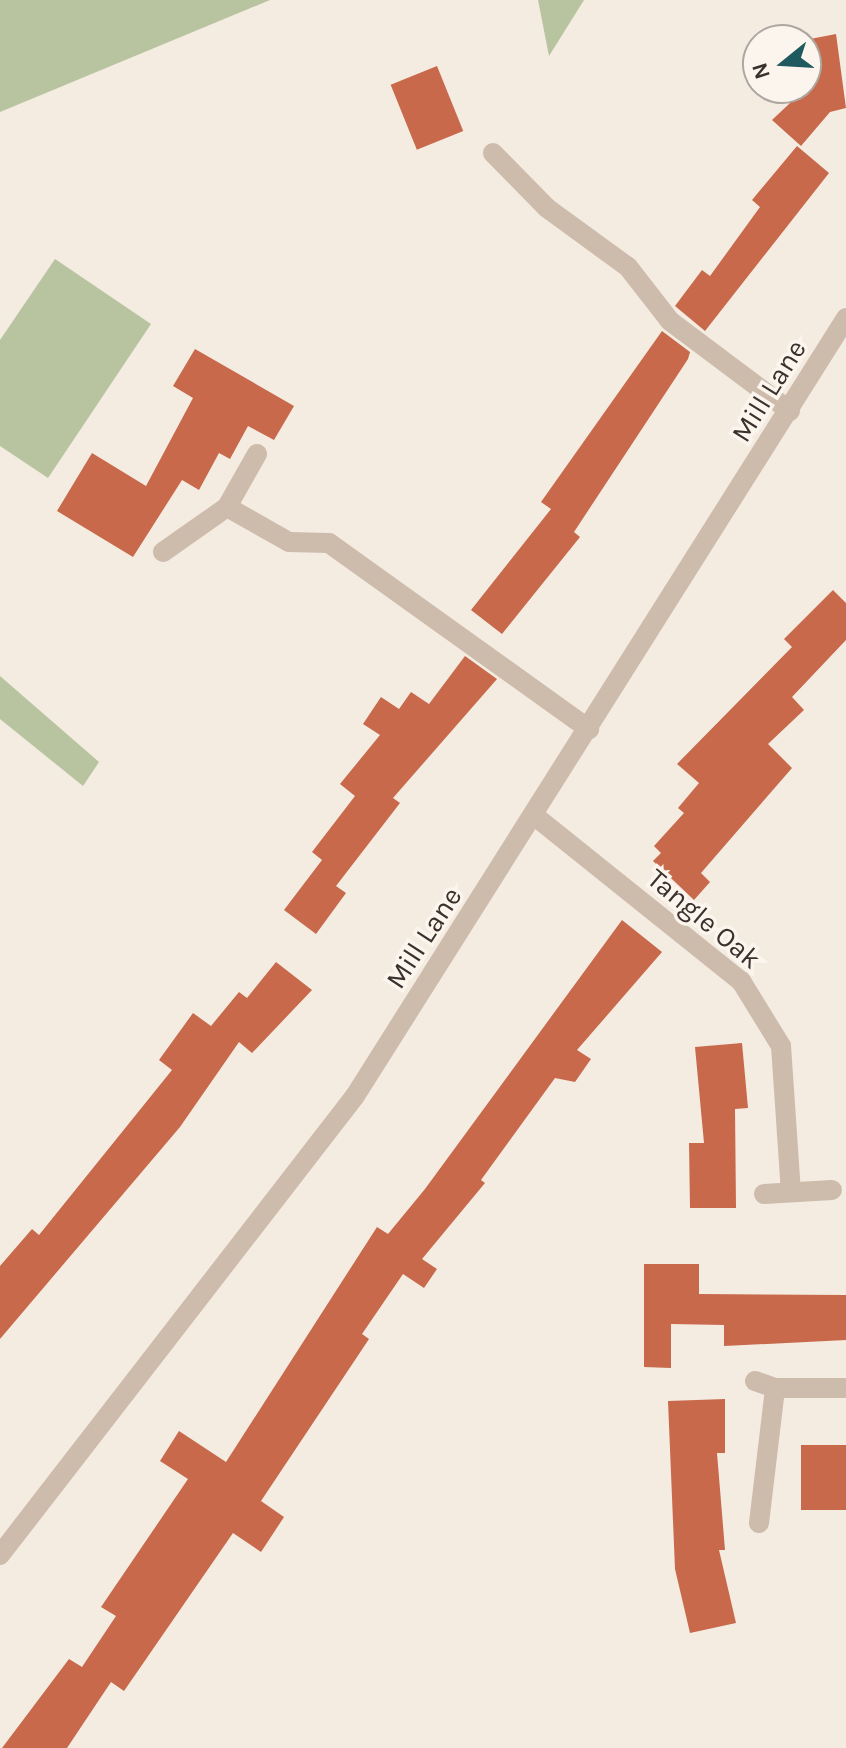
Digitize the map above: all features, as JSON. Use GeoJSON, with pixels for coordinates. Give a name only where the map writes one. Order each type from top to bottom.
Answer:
{"type":"FeatureCollection","features":[{"type":"Feature","properties":{"kind":"street"},"geometry":{"type":"LineString","coordinates":[[493,153],[547,208],[628,267],[670,321],[790,411]]}},
{"type":"Feature","properties":{"kind":"street","name":"Mill Lane"},"geometry":{"type":"LineString","coordinates":[[0,1555],[355,1096],[536,817],[846,318]]}},
{"type":"Feature","properties":{"kind":"street"},"geometry":{"type":"LineString","coordinates":[[163,552],[227,507],[257,454]]}},
{"type":"Feature","properties":{"kind":"street"},"geometry":{"type":"LineString","coordinates":[[227,507],[289,542],[329,543],[589,729]]}},
{"type":"Feature","properties":{"kind":"street","name":"Tangle Oak"},"geometry":{"type":"LineString","coordinates":[[536,817],[741,981],[781,1046],[791,1192]]}},
{"type":"Feature","properties":{"kind":"street"},"geometry":{"type":"LineString","coordinates":[[764,1194],[832,1190]]}},
{"type":"Feature","properties":{"kind":"street"},"geometry":{"type":"LineString","coordinates":[[759,1523],[765,1385],[846,1388]]}},
{"type":"Feature","properties":{"kind":"green space"},"geometry":{"type":"Polygon","coordinates":[[[0,0],[270,0],[0,112],[0,0]]]}},
{"type":"Feature","properties":{"kind":"green space"},"geometry":{"type":"Polygon","coordinates":[[[538,0],[584,0],[549,56],[538,0]]]}},
{"type":"Feature","properties":{"kind":"green space"},"geometry":{"type":"Polygon","coordinates":[[[55,259],[151,324],[48,478],[0,446],[0,340],[55,259]]]}},
{"type":"Feature","properties":{"kind":"green space"},"geometry":{"type":"Polygon","coordinates":[[[0,676],[99,762],[83,786],[0,719],[0,676]]]}},
{"type":"Feature","properties":{"kind":"building"},"geometry":{"type":"Polygon","coordinates":[[[836,34],[846,108],[830,112],[801,146],[772,120],[789,104],[822,104],[822,37],[836,34]]]}},
{"type":"Feature","properties":{"kind":"building"},"geometry":{"type":"Polygon","coordinates":[[[437,66],[463,131],[417,150],[391,85],[437,66]]]}},
{"type":"Feature","properties":{"kind":"building"},"geometry":{"type":"Polygon","coordinates":[[[797,146],[829,173],[705,331],[675,306],[702,270],[710,276],[760,207],[752,200],[797,146]]]}},
{"type":"Feature","properties":{"kind":"building"},"geometry":{"type":"Polygon","coordinates":[[[662,331],[690,352],[688,359],[574,532],[580,537],[502,634],[471,610],[551,509],[541,502],[662,331]]]}},
{"type":"Feature","properties":{"kind":"building"},"geometry":{"type":"Polygon","coordinates":[[[195,349],[294,406],[274,440],[248,426],[230,459],[219,453],[199,490],[182,480],[133,557],[57,511],[92,453],[146,486],[193,398],[173,386],[195,349]]]}},
{"type":"Feature","properties":{"kind":"building"},"geometry":{"type":"Polygon","coordinates":[[[833,590],[846,603],[846,640],[792,697],[804,710],[768,744],[792,768],[701,873],[710,882],[694,900],[653,861],[661,853],[654,846],[684,813],[678,808],[699,783],[677,764],[792,647],[784,639],[833,590]]]}},
{"type":"Feature","properties":{"kind":"building"},"geometry":{"type":"Polygon","coordinates":[[[465,656],[497,679],[393,798],[400,803],[336,886],[346,893],[316,934],[284,910],[322,860],[312,852],[355,796],[340,784],[380,735],[363,724],[381,697],[399,709],[411,692],[429,704],[465,656]]]}},
{"type":"Feature","properties":{"kind":"building"},"geometry":{"type":"Polygon","coordinates":[[[622,920],[662,952],[577,1050],[591,1059],[575,1082],[555,1078],[481,1180],[485,1183],[422,1259],[437,1269],[424,1288],[403,1274],[362,1334],[369,1339],[261,1501],[284,1517],[261,1552],[233,1533],[124,1691],[111,1682],[67,1748],[2,1748],[69,1659],[82,1667],[116,1616],[101,1607],[188,1479],[160,1461],[179,1431],[226,1462],[377,1227],[388,1234],[425,1189],[622,920]]]}},
{"type":"Feature","properties":{"kind":"building"},"geometry":{"type":"Polygon","coordinates":[[[276,962],[312,990],[252,1053],[239,1042],[180,1127],[0,1339],[0,1266],[32,1229],[39,1235],[172,1070],[159,1060],[193,1013],[211,1026],[239,992],[247,998],[276,962]]]}},
{"type":"Feature","properties":{"kind":"building"},"geometry":{"type":"Polygon","coordinates":[[[742,1043],[748,1108],[735,1109],[736,1208],[690,1208],[689,1143],[704,1143],[695,1047],[742,1043]]]}},
{"type":"Feature","properties":{"kind":"building"},"geometry":{"type":"Polygon","coordinates":[[[644,1264],[699,1264],[699,1294],[846,1295],[846,1340],[724,1346],[724,1325],[671,1324],[671,1368],[644,1367],[644,1264]]]}},
{"type":"Feature","properties":{"kind":"building"},"geometry":{"type":"Polygon","coordinates":[[[725,1399],[725,1453],[717,1453],[725,1550],[719,1550],[736,1623],[690,1633],[675,1569],[668,1401],[725,1399]]]}},
{"type":"Feature","properties":{"kind":"building"},"geometry":{"type":"Polygon","coordinates":[[[801,1445],[846,1445],[846,1510],[801,1510],[801,1445]]]}}]}
